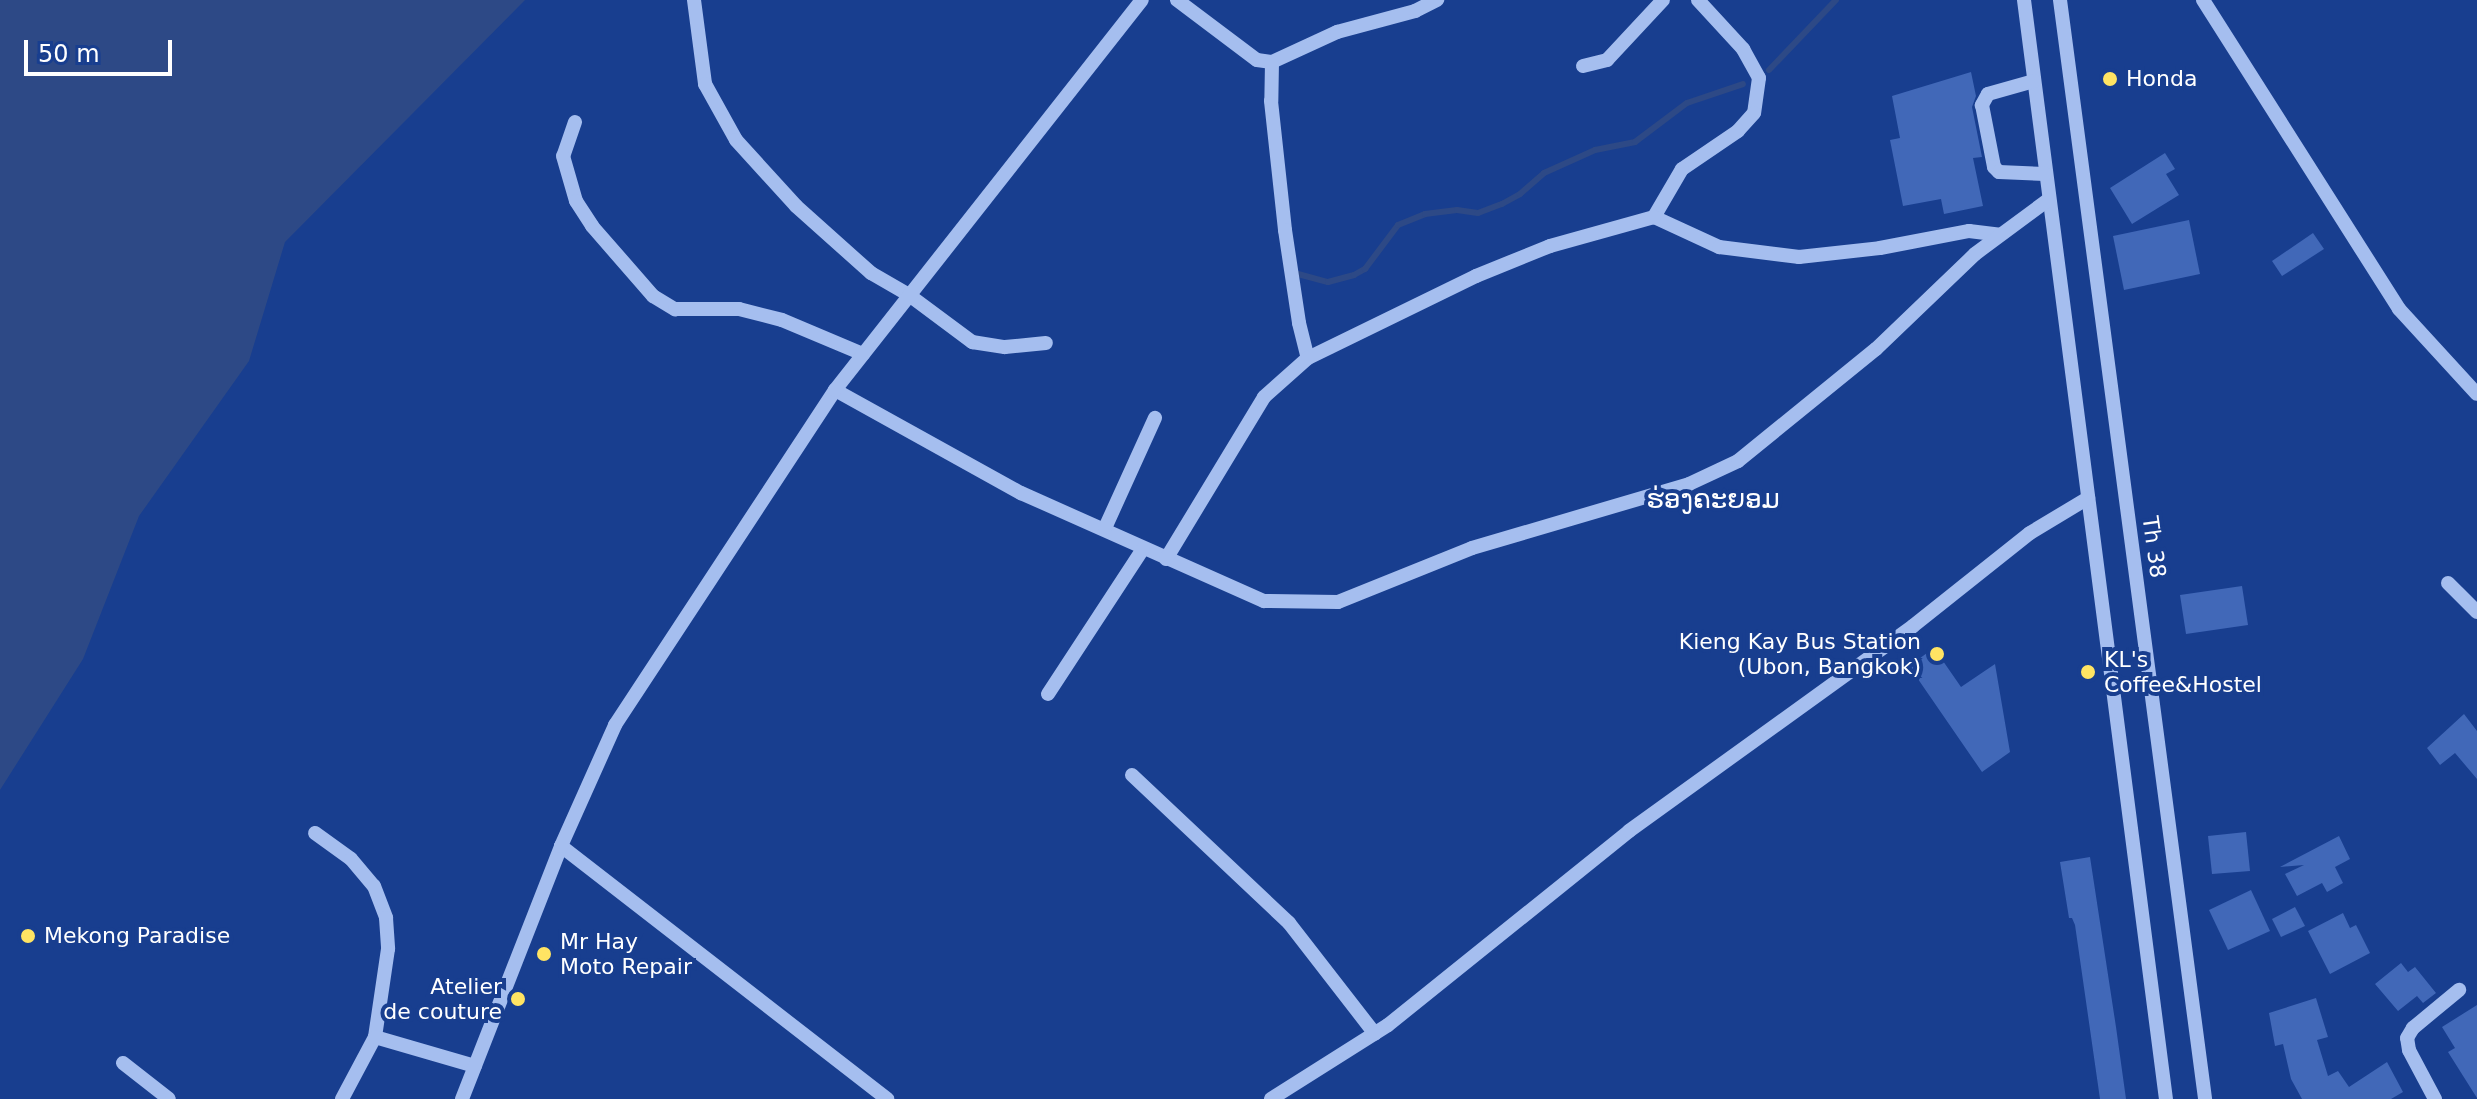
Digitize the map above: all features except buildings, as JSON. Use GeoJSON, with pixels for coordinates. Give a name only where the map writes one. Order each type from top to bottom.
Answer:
{"type":"FeatureCollection","features":[{"type":"Feature","properties":{"kind":"street"},"geometry":{"type":"LineString","coordinates":[[694,0],[705,84],[736,140],[796,206],[871,273],[909,295],[972,342],[1005,347],[1046,343]]}},
{"type":"Feature","properties":{"kind":"street"},"geometry":{"type":"LineString","coordinates":[[462,1099],[561,846],[615,725],[835,390],[1142,0]]}},
{"type":"Feature","properties":{"kind":"street"},"geometry":{"type":"LineString","coordinates":[[1177,0],[1257,60],[1272,62],[1337,32],[1415,11],[1437,0]]}},
{"type":"Feature","properties":{"kind":"street"},"geometry":{"type":"LineString","coordinates":[[1583,66],[1607,60],[1663,0]]}},
{"type":"Feature","properties":{"kind":"street"},"geometry":{"type":"LineString","coordinates":[[1654,217],[1682,169],[1738,131],[1754,113],[1759,78],[1743,49],[1698,0]]}},
{"type":"Feature","properties":{"kind":"street"},"geometry":{"type":"LineString","coordinates":[[2024,0],[2166,1099]]}},
{"type":"Feature","properties":{"kind":"street","name":"Th 38"},"geometry":{"type":"LineString","coordinates":[[2060,0],[2205,1099]]}},
{"type":"Feature","properties":{"kind":"street"},"geometry":{"type":"LineString","coordinates":[[2203,0],[2399,309],[2477,394]]}},
{"type":"Feature","properties":{"kind":"street"},"geometry":{"type":"LineString","coordinates":[[1272,62],[1271,101],[1285,230],[1299,323],[1308,358]]}},
{"type":"Feature","properties":{"kind":"street"},"geometry":{"type":"LineString","coordinates":[[2034,81],[1988,94],[1982,105],[1994,167],[1999,172],[2045,174]]}},
{"type":"Feature","properties":{"kind":"street"},"geometry":{"type":"LineString","coordinates":[[575,122],[563,156],[576,201],[592,226],[653,296],[675,309],[739,309],[782,320],[863,354]]}},
{"type":"Feature","properties":{"kind":"street"},"geometry":{"type":"LineString","coordinates":[[835,390],[1021,493],[1264,601],[1338,602],[1472,548],[1689,484],[1738,461],[1876,349],[1975,254],[2048,200]]}},
{"type":"Feature","properties":{"kind":"street"},"geometry":{"type":"LineString","coordinates":[[1166,559],[1264,397],[1308,358],[1476,276],[1550,246],[1654,217],[1719,247],[1799,257],[1880,248],[1969,231],[2000,235]]}},
{"type":"Feature","properties":{"kind":"street"},"geometry":{"type":"LineString","coordinates":[[1105,528],[1155,418]]}},
{"type":"Feature","properties":{"kind":"street"},"geometry":{"type":"LineString","coordinates":[[1271,1099],[1375,1034],[1629,831],[1913,626],[2030,533],[2088,498]]}},
{"type":"Feature","properties":{"kind":"street"},"geometry":{"type":"LineString","coordinates":[[1048,694],[1143,549]]}},
{"type":"Feature","properties":{"kind":"street"},"geometry":{"type":"LineString","coordinates":[[2448,583],[2477,612]]}},
{"type":"Feature","properties":{"kind":"street"},"geometry":{"type":"LineString","coordinates":[[1132,775],[1289,923],[1375,1034]]}},
{"type":"Feature","properties":{"kind":"street"},"geometry":{"type":"LineString","coordinates":[[315,833],[351,859],[374,886],[386,918],[388,949],[375,1037],[342,1099]]}},
{"type":"Feature","properties":{"kind":"street"},"geometry":{"type":"LineString","coordinates":[[561,846],[887,1099]]}},
{"type":"Feature","properties":{"kind":"street"},"geometry":{"type":"LineString","coordinates":[[2435,1099],[2409,1050],[2407,1038],[2413,1028],[2459,990]]}},
{"type":"Feature","properties":{"kind":"street"},"geometry":{"type":"LineString","coordinates":[[375,1037],[475,1066]]}},
{"type":"Feature","properties":{"kind":"street"},"geometry":{"type":"LineString","coordinates":[[123,1063],[169,1099]]}},
{"type":"Feature","properties":{"kind":"water"},"geometry":{"type":"Polygon","coordinates":[[[0,0],[525,0],[285,242],[249,361],[139,516],[83,659],[0,790],[0,0]]]}},
{"type":"Feature","properties":{"kind":"waterway"},"geometry":{"type":"LineString","coordinates":[[1769,70],[1836,0]]}},
{"type":"Feature","properties":{"kind":"waterway"},"geometry":{"type":"LineString","coordinates":[[1298,274],[1328,282],[1354,275],[1365,269],[1398,225],[1425,214],[1457,210],[1478,213],[1502,204],[1520,194],[1544,173],[1595,150],[1635,142],[1687,103],[1743,84]]}},
{"type":"Feature","properties":{"kind":"place","name":"Honda"},"geometry":{"type":"Point","coordinates":[2110,79]}},
{"type":"Feature","properties":{"kind":"place","name":"Kieng Kay Bus Station (Ubon, Bangkok)"},"geometry":{"type":"Point","coordinates":[1937,654]}},
{"type":"Feature","properties":{"kind":"place","name":"KL's Coffee&Hostel"},"geometry":{"type":"Point","coordinates":[2088,672]}},
{"type":"Feature","properties":{"kind":"place","name":"Mekong Paradise"},"geometry":{"type":"Point","coordinates":[28,936]}},
{"type":"Feature","properties":{"kind":"place","name":"Mr Hay Moto Repair"},"geometry":{"type":"Point","coordinates":[544,954]}},
{"type":"Feature","properties":{"kind":"place","name":"Atelier de couture"},"geometry":{"type":"Point","coordinates":[518,999]}},
{"type":"Feature","properties":{"kind":"district","name":"ຮ່ອງຄະຍອມ"},"geometry":{"type":"Point","coordinates":[1713,500]}}]}
